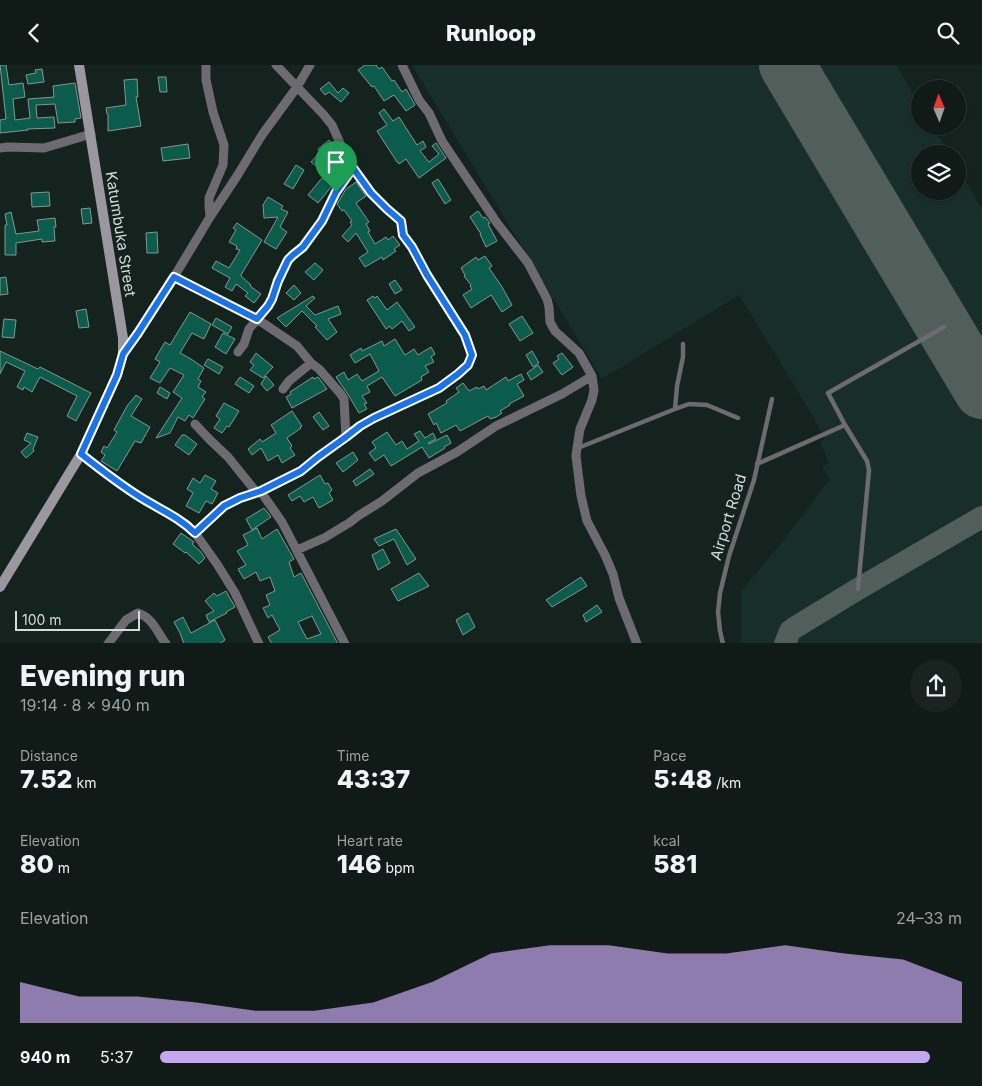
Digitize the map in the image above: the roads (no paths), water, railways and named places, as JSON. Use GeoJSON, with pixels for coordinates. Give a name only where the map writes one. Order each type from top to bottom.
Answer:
{"type":"FeatureCollection","features":[{"type":"Feature","properties":{"kind":"main road","name":"Katumbuka Street"},"geometry":{"type":"LineString","coordinates":[[0,587],[81,454],[117,375],[123,354],[123,338],[79,65]]}},
{"type":"Feature","properties":{"kind":"street"},"geometry":{"type":"LineString","coordinates":[[206,65],[206,80],[213,112],[224,145],[223,165],[209,198],[210,217]]}},
{"type":"Feature","properties":{"kind":"street"},"geometry":{"type":"LineString","coordinates":[[195,533],[224,506],[259,492],[301,471],[360,426],[439,388],[468,365],[472,355],[465,335],[403,235],[401,221],[371,193],[353,168],[342,150],[332,125],[276,65]]}},
{"type":"Feature","properties":{"kind":"street"},"geometry":{"type":"LineString","coordinates":[[123,354],[174,277],[262,135],[297,87],[310,65]]}},
{"type":"Feature","properties":{"kind":"street"},"geometry":{"type":"LineString","coordinates":[[402,65],[419,100],[429,113],[442,141],[497,223],[528,263],[547,299],[550,322],[555,331],[579,353],[592,376],[594,390],[592,400],[580,429],[576,448],[581,496],[587,521],[609,565],[619,598],[637,643]]}},
{"type":"Feature","properties":{"kind":"street"},"geometry":{"type":"LineString","coordinates":[[0,148],[44,148],[91,134]]}},
{"type":"Feature","properties":{"kind":"street"},"geometry":{"type":"LineString","coordinates":[[238,352],[244,344],[250,329],[272,299],[288,260],[303,247],[322,221],[336,192],[353,168]]}},
{"type":"Feature","properties":{"kind":"street"},"geometry":{"type":"LineString","coordinates":[[174,277],[257,319],[297,346],[344,399],[346,437]]}},
{"type":"Feature","properties":{"kind":"street"},"geometry":{"type":"LineString","coordinates":[[282,389],[311,363]]}},
{"type":"Feature","properties":{"kind":"street"},"geometry":{"type":"LineString","coordinates":[[297,550],[324,538],[349,523],[418,473],[457,452],[496,426],[562,394],[592,376]]}},
{"type":"Feature","properties":{"kind":"street"},"geometry":{"type":"LineString","coordinates":[[195,424],[228,457],[282,522],[345,643]]}},
{"type":"Feature","properties":{"kind":"street"},"geometry":{"type":"LineString","coordinates":[[81,454],[140,497],[186,524],[195,533],[235,593],[256,641]]}},
{"type":"Feature","properties":{"kind":"street"},"geometry":{"type":"LineString","coordinates":[[108,643],[126,620],[138,613],[151,620],[166,643]]}},
{"type":"Feature","properties":{"kind":"lane"},"geometry":{"type":"LineString","coordinates":[[858,589],[869,471],[867,461],[828,393],[944,327]]}},
{"type":"Feature","properties":{"kind":"lane"},"geometry":{"type":"LineString","coordinates":[[675,409],[677,386],[683,357],[683,344]]}},
{"type":"Feature","properties":{"kind":"lane","name":"Airport Road"},"geometry":{"type":"LineString","coordinates":[[723,643],[718,612],[720,593],[729,556],[754,480],[772,399]]}},
{"type":"Feature","properties":{"kind":"lane"},"geometry":{"type":"LineString","coordinates":[[576,448],[689,405],[707,405],[738,418]]}},
{"type":"Feature","properties":{"kind":"lane"},"geometry":{"type":"LineString","coordinates":[[757,464],[845,425]]}}]}
